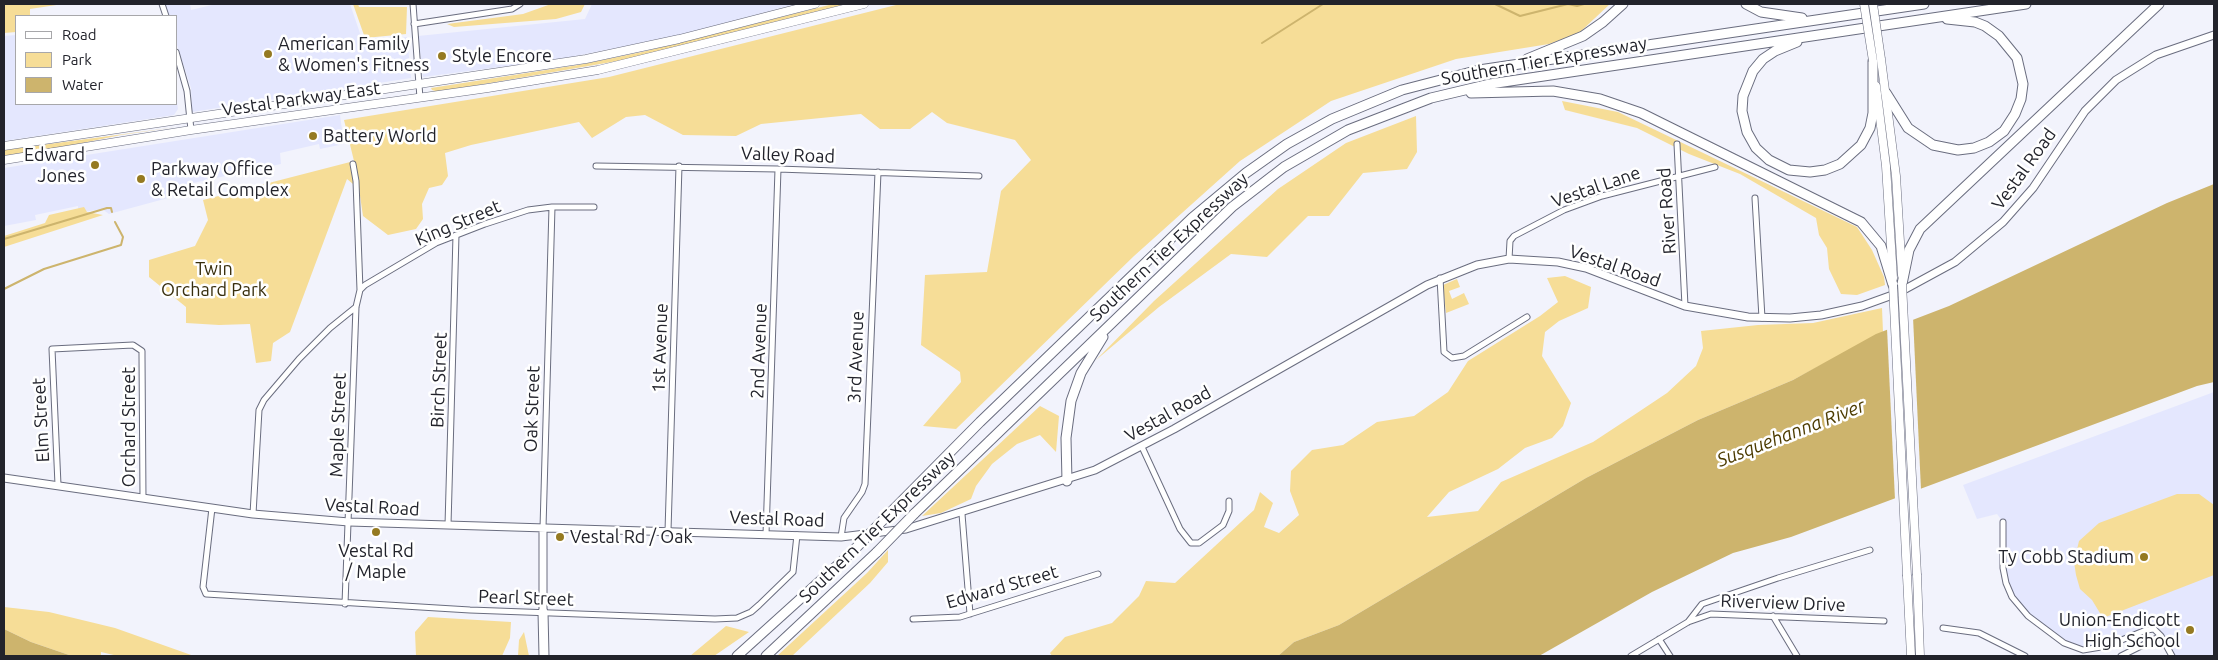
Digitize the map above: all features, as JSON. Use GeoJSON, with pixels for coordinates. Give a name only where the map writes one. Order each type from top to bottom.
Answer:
{"type":"FeatureCollection","features":[{"type":"Feature","properties":{"kind":"highway"},"geometry":{"type":"LineString","coordinates":[[1511,65],[1583,36],[1603,22],[1623,4]]}},
{"type":"Feature","properties":{"kind":"highway"},"geometry":{"type":"LineString","coordinates":[[1746,4],[1761,12],[1815,20]]}},
{"type":"Feature","properties":{"kind":"highway","name":"Southern Tier Expressway"},"geometry":{"type":"LineString","coordinates":[[736,656],[851,553],[980,422],[1179,231],[1246,173],[1294,140],[1355,108],[1417,86],[1511,65],[1924,4]]}},
{"type":"Feature","properties":{"kind":"highway","name":"Southern Tier Expressway"},"geometry":{"type":"LineString","coordinates":[[766,656],[877,552],[1212,225],[1272,175],[1348,130],[1431,98],[1517,79],[2026,4]]}},
{"type":"Feature","properties":{"kind":"highway"},"geometry":{"type":"LineString","coordinates":[[1898,284],[1909,250],[1920,229],[2159,4]]}},
{"type":"Feature","properties":{"kind":"highway"},"geometry":{"type":"LineString","coordinates":[[1886,93],[1908,128],[1920,138],[1942,148],[1958,150],[1974,148],[1989,142],[2010,123],[2020,99],[2023,84],[2017,58],[2009,45],[1999,36],[1975,22],[1934,17]]}},
{"type":"Feature","properties":{"kind":"highway"},"geometry":{"type":"LineString","coordinates":[[1818,35],[1775,51],[1763,60],[1747,82],[1742,111],[1747,132],[1756,148],[1776,164],[1789,170],[1810,172],[1833,167],[1852,155],[1861,145],[1870,128],[1873,113],[1877,61]]}},
{"type":"Feature","properties":{"kind":"highway"},"geometry":{"type":"LineString","coordinates":[[1431,98],[1477,92],[1553,91],[1600,99],[1641,113],[1860,222],[1880,246],[1898,284]]}},
{"type":"Feature","properties":{"kind":"highway"},"geometry":{"type":"LineString","coordinates":[[1067,481],[1066,438],[1074,390],[1091,354],[1124,311]]}},
{"type":"Feature","properties":{"kind":"highway"},"geometry":{"type":"LineString","coordinates":[[543,612],[544,656]]}},
{"type":"Feature","properties":{"kind":"main road","name":"Vestal Parkway East"},"geometry":{"type":"LineString","coordinates":[[4,146],[419,85],[594,57],[679,39],[815,4]]}},
{"type":"Feature","properties":{"kind":"main road","name":"Vestal Parkway East"},"geometry":{"type":"LineString","coordinates":[[4,160],[191,130],[420,98],[598,70],[864,4]]}},
{"type":"Feature","properties":{"kind":"main road"},"geometry":{"type":"LineString","coordinates":[[1864,4],[1886,93],[1896,176],[1907,576],[1911,654]]}},
{"type":"Feature","properties":{"kind":"main road"},"geometry":{"type":"LineString","coordinates":[[1873,4],[1898,284],[1917,575],[1920,656]]}},
{"type":"Feature","properties":{"kind":"street"},"geometry":{"type":"LineString","coordinates":[[413,4],[420,98]]}},
{"type":"Feature","properties":{"kind":"street"},"geometry":{"type":"LineString","coordinates":[[414,24],[512,9],[519,5]]}},
{"type":"Feature","properties":{"kind":"street","name":"Vestal Road"},"geometry":{"type":"LineString","coordinates":[[4,478],[253,514],[349,522],[841,536],[899,531],[962,514],[1067,481],[1095,470],[1142,447],[1440,278],[1468,267],[1509,259],[1544,260],[1574,265],[1685,306],[1717,313],[1762,318],[1800,318],[1850,309],[1898,293],[1942,271],[1980,244],[2016,209],[2038,181],[2079,118],[2108,86],[2134,67],[2156,55],[2214,35]]}},
{"type":"Feature","properties":{"kind":"street"},"geometry":{"type":"LineString","coordinates":[[178,59],[187,91],[191,130]]}},
{"type":"Feature","properties":{"kind":"street","name":"River Road"},"geometry":{"type":"LineString","coordinates":[[1677,144],[1685,306]]}},
{"type":"Feature","properties":{"kind":"street"},"geometry":{"type":"LineString","coordinates":[[253,514],[259,410],[264,400],[298,359],[330,328],[356,308],[360,290],[356,181],[353,164]]}},
{"type":"Feature","properties":{"kind":"street","name":"Valley Road"},"geometry":{"type":"LineString","coordinates":[[596,166],[679,166],[979,176]]}},
{"type":"Feature","properties":{"kind":"street","name":"1st Avenue"},"geometry":{"type":"LineString","coordinates":[[668,531],[679,166]]}},
{"type":"Feature","properties":{"kind":"street","name":"Vestal Lane"},"geometry":{"type":"LineString","coordinates":[[1509,259],[1510,241],[1514,236],[1564,210],[1602,196],[1715,167]]}},
{"type":"Feature","properties":{"kind":"street","name":"2nd Avenue"},"geometry":{"type":"LineString","coordinates":[[766,534],[778,169]]}},
{"type":"Feature","properties":{"kind":"street","name":"3rd Avenue"},"geometry":{"type":"LineString","coordinates":[[841,536],[844,518],[862,492],[865,484],[878,172]]}},
{"type":"Feature","properties":{"kind":"street"},"geometry":{"type":"LineString","coordinates":[[1755,198],[1762,318]]}},
{"type":"Feature","properties":{"kind":"street","name":"King Street"},"geometry":{"type":"LineString","coordinates":[[360,290],[365,285],[436,243],[456,235],[528,210],[552,207],[594,207]]}},
{"type":"Feature","properties":{"kind":"street","name":"Oak Street"},"geometry":{"type":"LineString","coordinates":[[543,612],[543,528],[552,207]]}},
{"type":"Feature","properties":{"kind":"street","name":"Birch Street"},"geometry":{"type":"LineString","coordinates":[[448,525],[456,235]]}},
{"type":"Feature","properties":{"kind":"street"},"geometry":{"type":"LineString","coordinates":[[1440,278],[1444,352],[1452,358],[1464,356],[1527,317]]}},
{"type":"Feature","properties":{"kind":"street","name":"Maple Street"},"geometry":{"type":"LineString","coordinates":[[345,604],[356,308]]}},
{"type":"Feature","properties":{"kind":"street","name":"Orchard Street"},"geometry":{"type":"LineString","coordinates":[[51,353],[54,348],[127,344],[138,347],[142,356],[142,498]]}},
{"type":"Feature","properties":{"kind":"street","name":"Elm Street"},"geometry":{"type":"LineString","coordinates":[[51,353],[58,485]]}},
{"type":"Feature","properties":{"kind":"street"},"geometry":{"type":"LineString","coordinates":[[1142,447],[1186,540],[1196,544],[1207,538],[1226,522],[1229,501]]}},
{"type":"Feature","properties":{"kind":"street","name":"Pearl Street"},"geometry":{"type":"LineString","coordinates":[[212,508],[204,592],[211,596],[345,604],[715,619],[737,618],[755,609],[793,572],[796,535]]}},
{"type":"Feature","properties":{"kind":"street"},"geometry":{"type":"LineString","coordinates":[[962,514],[970,614]]}},
{"type":"Feature","properties":{"kind":"street"},"geometry":{"type":"LineString","coordinates":[[2003,522],[2003,568],[2012,597],[2028,616],[2064,643],[2083,650],[2094,649],[2146,630],[2154,629],[2161,636],[2172,656]]}},
{"type":"Feature","properties":{"kind":"street"},"geometry":{"type":"LineString","coordinates":[[1688,622],[1702,604],[1870,550]]}},
{"type":"Feature","properties":{"kind":"street","name":"Edward Street"},"geometry":{"type":"LineString","coordinates":[[913,619],[949,618],[970,614],[1098,574]]}},
{"type":"Feature","properties":{"kind":"street","name":"Riverview Drive"},"geometry":{"type":"LineString","coordinates":[[1632,656],[1688,622],[1711,614],[1884,621]]}},
{"type":"Feature","properties":{"kind":"street"},"geometry":{"type":"LineString","coordinates":[[1773,616],[1797,656]]}},
{"type":"Feature","properties":{"kind":"street"},"geometry":{"type":"LineString","coordinates":[[1943,628],[1978,633],[2025,656]]}},
{"type":"Feature","properties":{"kind":"street"},"geometry":{"type":"LineString","coordinates":[[2121,656],[2161,636]]}},
{"type":"Feature","properties":{"kind":"street"},"geometry":{"type":"LineString","coordinates":[[1660,638],[1670,656]]}},
{"type":"Feature","properties":{"kind":"shaded area"},"geometry":{"type":"Polygon","coordinates":[[[165,4],[190,4],[191,10],[216,4],[350,4],[363,42],[407,37],[411,78],[192,112],[191,88],[178,48],[178,15],[168,15],[165,4]]]}},
{"type":"Feature","properties":{"kind":"shaded area"},"geometry":{"type":"Polygon","coordinates":[[[592,4],[795,4],[681,35],[560,59],[423,77],[418,36],[585,19],[592,4]]]}},
{"type":"Feature","properties":{"kind":"shaded area"},"geometry":{"type":"Polygon","coordinates":[[[15,35],[15,105],[177,105],[178,109],[174,115],[4,141],[4,36],[15,35]]]}},
{"type":"Feature","properties":{"kind":"shaded area"},"geometry":{"type":"Polygon","coordinates":[[[340,115],[344,144],[320,149],[319,144],[280,153],[281,164],[179,186],[179,195],[109,214],[102,209],[78,213],[78,206],[35,215],[36,220],[4,226],[4,168],[340,115]]]}},
{"type":"Feature","properties":{"kind":"shaded area"},"geometry":{"type":"Polygon","coordinates":[[[2214,392],[2214,656],[2172,656],[2154,629],[2094,649],[2074,648],[2041,626],[2012,597],[2003,568],[2003,522],[1997,514],[1977,519],[1963,485],[2214,392]]]}},
{"type":"Feature","properties":{"kind":"green space"},"geometry":{"type":"Polygon","coordinates":[[[4,4],[63,4],[30,9],[30,15],[15,15],[15,32],[4,33],[4,4]]]}},
{"type":"Feature","properties":{"kind":"green space"},"geometry":{"type":"Polygon","coordinates":[[[353,4],[358,4],[359,7],[407,7],[406,34],[365,38],[353,4]]]}},
{"type":"Feature","properties":{"kind":"green space"},"geometry":{"type":"Polygon","coordinates":[[[551,4],[585,4],[581,12],[556,19],[454,27],[447,24],[523,14],[551,4]]]}},
{"type":"Feature","properties":{"kind":"green space"},"geometry":{"type":"Polygon","coordinates":[[[833,4],[849,4],[629,59],[438,92],[431,88],[578,65],[642,52],[833,4]]]}},
{"type":"Feature","properties":{"kind":"green space","name":"Twin Orchard Park"},"geometry":{"type":"Polygon","coordinates":[[[900,4],[1610,4],[1579,33],[1549,44],[1456,59],[1331,101],[1240,161],[1134,256],[956,429],[923,426],[961,382],[960,372],[921,345],[925,275],[987,272],[1001,191],[1031,160],[1015,140],[947,123],[932,112],[910,129],[880,129],[861,114],[761,124],[736,136],[683,135],[645,115],[626,117],[592,138],[579,122],[471,145],[445,153],[448,176],[442,185],[429,188],[422,204],[423,219],[416,229],[388,235],[363,216],[359,189],[347,179],[290,332],[273,343],[271,361],[256,363],[250,324],[186,323],[186,307],[149,277],[149,260],[195,246],[208,220],[203,200],[354,161],[344,120],[609,77],[900,4]]]}},
{"type":"Feature","properties":{"kind":"green space"},"geometry":{"type":"Polygon","coordinates":[[[1562,101],[1618,112],[1857,227],[1872,250],[1884,277],[1885,285],[1857,295],[1841,294],[1829,269],[1827,248],[1819,235],[1816,218],[1740,174],[1689,154],[1637,128],[1565,110],[1562,101]]]}},
{"type":"Feature","properties":{"kind":"green space"},"geometry":{"type":"Polygon","coordinates":[[[1416,116],[1417,152],[1407,169],[1363,173],[1329,216],[1308,216],[1267,257],[1231,254],[1159,307],[1096,360],[1154,301],[1278,189],[1346,143],[1416,116]]]}},
{"type":"Feature","properties":{"kind":"green space"},"geometry":{"type":"Polygon","coordinates":[[[177,127],[121,135],[4,156],[4,150],[177,127]]]}},
{"type":"Feature","properties":{"kind":"green space"},"geometry":{"type":"Polygon","coordinates":[[[84,207],[87,212],[103,215],[4,247],[4,236],[45,223],[49,215],[84,207]]]}},
{"type":"Feature","properties":{"kind":"green space"},"geometry":{"type":"Polygon","coordinates":[[[1565,276],[1591,287],[1588,308],[1559,321],[1545,332],[1542,356],[1571,403],[1563,426],[1552,438],[1525,448],[1498,469],[1449,492],[1427,517],[1478,511],[1501,482],[1593,442],[1667,393],[1696,366],[1703,348],[1701,331],[1758,325],[1813,323],[1882,308],[1883,332],[1793,380],[1698,420],[1586,478],[1339,625],[1294,642],[1278,656],[1052,656],[1050,653],[1065,637],[1112,623],[1139,596],[1146,581],[1175,583],[1254,510],[1260,492],[1273,503],[1264,527],[1279,533],[1299,515],[1290,491],[1291,471],[1312,450],[1343,445],[1377,422],[1414,416],[1448,392],[1468,361],[1540,316],[1558,302],[1547,278],[1565,276]]]}},
{"type":"Feature","properties":{"kind":"green space"},"geometry":{"type":"Polygon","coordinates":[[[1457,279],[1460,287],[1449,291],[1452,299],[1464,293],[1469,304],[1446,313],[1443,285],[1457,279]]]}},
{"type":"Feature","properties":{"kind":"green space"},"geometry":{"type":"Polygon","coordinates":[[[1040,406],[1059,416],[1056,452],[1040,435],[1017,444],[992,464],[976,486],[971,499],[941,513],[922,516],[1040,406]]]}},
{"type":"Feature","properties":{"kind":"green space","name":"Ty Cobb Stadium"},"geometry":{"type":"Polygon","coordinates":[[[2177,494],[2199,494],[2214,505],[2214,575],[2103,618],[2092,600],[2080,589],[2074,562],[2079,541],[2099,523],[2177,494]]]}},
{"type":"Feature","properties":{"kind":"green space"},"geometry":{"type":"Polygon","coordinates":[[[888,550],[888,562],[870,583],[792,656],[777,656],[867,573],[888,550]]]}},
{"type":"Feature","properties":{"kind":"green space"},"geometry":{"type":"Polygon","coordinates":[[[4,607],[49,612],[115,628],[194,656],[118,656],[101,652],[101,656],[72,656],[31,642],[4,629],[4,607]]]}},
{"type":"Feature","properties":{"kind":"green space"},"geometry":{"type":"Polygon","coordinates":[[[428,617],[511,622],[510,638],[502,656],[416,656],[415,632],[428,617]]]}},
{"type":"Feature","properties":{"kind":"green space"},"geometry":{"type":"Polygon","coordinates":[[[726,626],[749,632],[714,656],[690,656],[726,626]]]}},
{"type":"Feature","properties":{"kind":"green space"},"geometry":{"type":"Polygon","coordinates":[[[524,632],[529,656],[518,656],[519,640],[524,632]]]}},
{"type":"Feature","properties":{"kind":"water","name":"Susquehanna River"},"geometry":{"type":"Polygon","coordinates":[[[2214,184],[2214,382],[2197,386],[1791,537],[1733,553],[1652,592],[1539,656],[1278,656],[1294,642],[1339,625],[1586,478],[1698,420],[1793,380],[1876,334],[1949,306],[2167,203],[2214,184]]]}},
{"type":"Feature","properties":{"kind":"water"},"geometry":{"type":"Polygon","coordinates":[[[4,629],[31,642],[72,656],[4,656],[4,629]]]}},
{"type":"Feature","properties":{"kind":"pier"},"geometry":{"type":"Polygon","coordinates":[[[1913,317],[1921,490],[1895,500],[1887,328],[1913,317]]]}},
{"type":"Feature","properties":{"kind":"waterway"},"geometry":{"type":"LineString","coordinates":[[1262,43],[1323,4]]}},
{"type":"Feature","properties":{"kind":"waterway"},"geometry":{"type":"LineString","coordinates":[[1495,4],[1520,16],[1568,4],[1577,6],[1584,4]]}},
{"type":"Feature","properties":{"kind":"waterway"},"geometry":{"type":"LineString","coordinates":[[1671,4],[1703,4]]}},
{"type":"Feature","properties":{"kind":"waterway"},"geometry":{"type":"LineString","coordinates":[[4,239],[107,208],[111,208],[112,212]]}},
{"type":"Feature","properties":{"kind":"waterway"},"geometry":{"type":"LineString","coordinates":[[4,289],[44,269],[121,245],[123,237],[115,222]]}},
{"type":"Feature","properties":{"kind":"place","name":"American Family & Women's Fitness"},"geometry":{"type":"Point","coordinates":[268,54]}},
{"type":"Feature","properties":{"kind":"place","name":"Style Encore"},"geometry":{"type":"Point","coordinates":[442,56]}},
{"type":"Feature","properties":{"kind":"place","name":"Battery World"},"geometry":{"type":"Point","coordinates":[313,136]}},
{"type":"Feature","properties":{"kind":"place","name":"Edward Jones"},"geometry":{"type":"Point","coordinates":[95,165]}},
{"type":"Feature","properties":{"kind":"place","name":"Parkway Office & Retail Complex"},"geometry":{"type":"Point","coordinates":[141,179]}},
{"type":"Feature","properties":{"kind":"place","name":"Vestal Rd / Maple"},"geometry":{"type":"Point","coordinates":[376,532]}},
{"type":"Feature","properties":{"kind":"place","name":"Vestal Rd / Oak"},"geometry":{"type":"Point","coordinates":[560,537]}},
{"type":"Feature","properties":{"kind":"place","name":"Ty Cobb Stadium"},"geometry":{"type":"Point","coordinates":[2144,557]}},
{"type":"Feature","properties":{"kind":"place","name":"Union-Endicott High School"},"geometry":{"type":"Point","coordinates":[2190,630]}}]}
